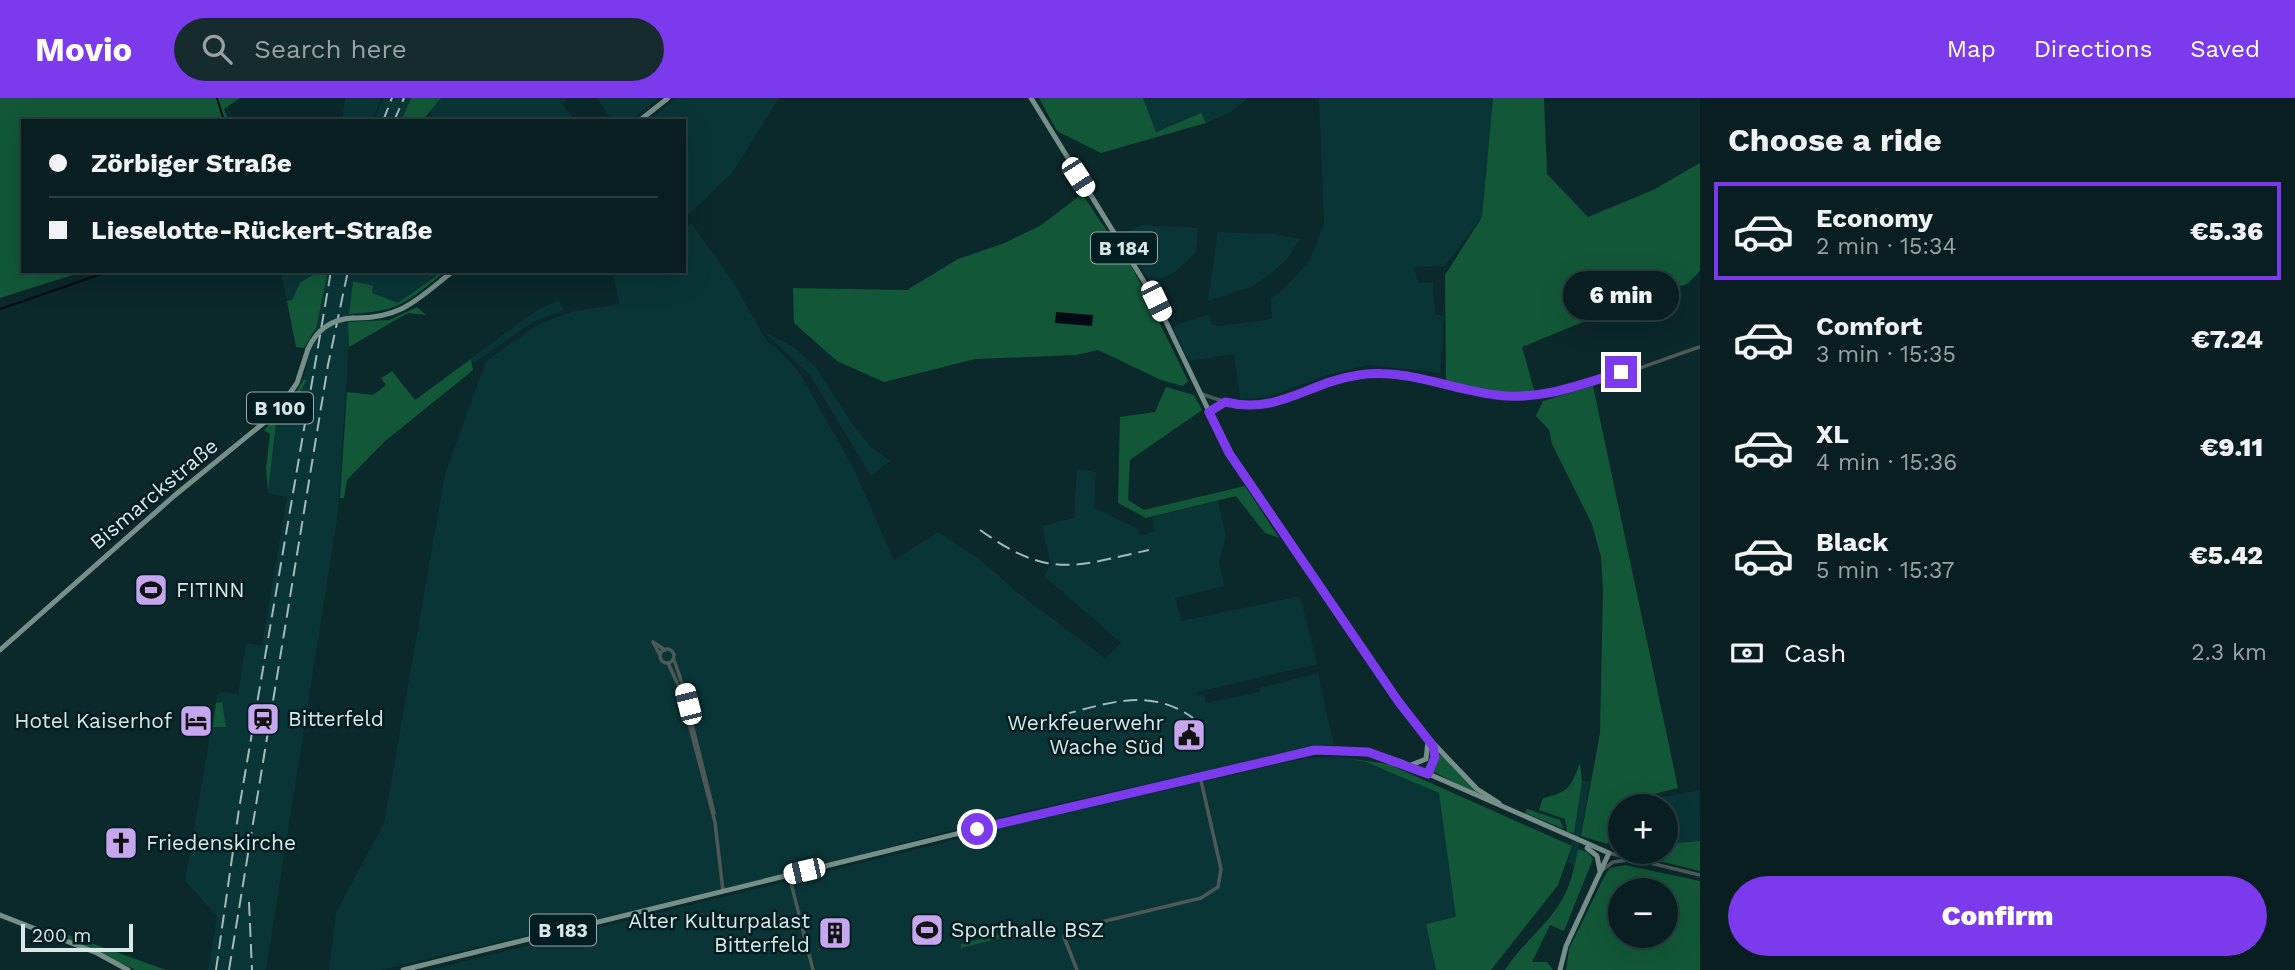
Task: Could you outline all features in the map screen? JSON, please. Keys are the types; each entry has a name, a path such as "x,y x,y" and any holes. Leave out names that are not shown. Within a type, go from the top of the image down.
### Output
{"main road":[{"path":"642,119 668,98"},
{"name":"B 184","path":"1031,98 1156,301 1229,453 1398,701 1431,744 1477,789 1509,811"},
{"name":"Bismarckstraße","path":"0,650 147,519 277,412 293,390 308,349 317,334 327,325 354,318 378,318 398,312 450,273"},
{"path":"1409,765 1426,759 1431,744"},
{"path":"1428,774 1435,757 1431,744"},
{"name":"B 183","path":"403,970 1200,776 1328,749 1368,752 1409,765 1608,853"},
{"path":"1584,844 1597,856 1601,872"},
{"path":"1560,970 1566,946 1608,855"},
{"path":"0,915 97,953 128,970"}],"street":[{"path":"1200,393 1225,402 1265,406 1341,378 1373,373 1408,376 1496,396 1527,396 1564,390 1700,347"},
{"path":"1209,412 1225,402"},
{"path":"713,815 678,682 668,663 662,661 653,642 673,652 682,683 713,815 723,891"},
{"path":"660,655 665,650"},
{"path":"668,663 674,660"},
{"path":"1077,970 1065,933 1201,898 1220,884 1222,871 1200,776"},
{"path":"1601,872 1611,864"},
{"path":"1652,864 1700,875"},
{"path":"789,875 813,970"}],"shaded area":[{"path":"345,98 381,98 373,119 342,119"},
{"path":"383,98 411,98 402,119 375,119"},
{"path":"441,98 568,98 562,104 574,119 432,119 431,109"},
{"path":"597,98 658,98 632,119 611,119"},
{"path":"677,98 779,98 733,172 689,214 686,210 686,119 651,119"},
{"path":"1143,98 1248,98 1231,112 1206,123 1200,113 1156,132"},
{"path":"1319,98 1493,98 1482,217 1445,266 1414,267 1418,283 1433,282 1435,314 1444,316 1440,373 1369,365 1327,375 1269,397 1240,399 1234,354 1189,361 1174,330 1176,325 1209,314 1212,324 1218,326 1272,319 1271,298 1284,289 1310,260 1324,223"},
{"path":"691,223 731,279 767,341 783,354 801,375 854,469 894,560 938,532 981,560 1018,593 1105,658 1121,643 1044,576 1051,564 1042,526 1074,518 1077,469 1096,472 1094,508 1137,528 1140,536 1155,531 1152,517 1218,501 1226,536 1219,561 1224,586 1175,598 1181,621 1300,596 1317,664 1197,692 1197,695 1204,694 1206,703 1260,692 1260,688 1318,673 1334,745 1315,746 1027,811 790,873 381,970 329,970 336,912 384,823 445,474 486,361 539,324 571,312 619,304 614,277 619,273 686,273 686,227"},
{"path":"1141,225 1198,228 1196,252 1174,273 1151,283 1121,235"},
{"path":"1218,232 1273,234 1300,239 1287,259 1268,276 1251,287 1208,301"},
{"path":"281,273 316,273 300,283 292,300 287,301"},
{"path":"328,273 438,273 399,304 371,293 373,287 353,281 338,513 266,970 208,970 217,916 185,881 217,695 222,692 238,694 246,643 262,645 287,497 268,493 276,424 306,380 303,380"},
{"path":"558,300 564,310 533,322 474,363 471,358 536,311"},
{"path":"1056,312 1093,315 1092,326 1055,323"},
{"path":"764,332 792,346 815,366 853,425 870,446 890,461 871,476 810,375"},
{"path":"1340,757 1366,762 1439,793 1457,918 1426,924 1436,970 429,970 998,829 1305,758"},
{"path":"1582,781 1590,781 1575,865 1568,863"},
{"path":"1700,790 1700,841 1678,844 1678,794"}],"green space":[{"path":"0,98 240,98 224,109 228,119 21,119 21,273 79,273 0,298"},
{"path":"411,98 441,98 424,119 402,119"},
{"path":"1039,98 1143,98 1156,132 1201,113 1206,123 1101,153 1057,131"},
{"path":"1493,98 1544,98 1547,174 1588,217 1653,190 1700,163 1700,271 1687,284 1634,301 1522,347 1535,393 1486,392 1446,382 1445,275 1482,217"},
{"path":"1082,194 1134,271 1188,381 1183,386 1161,380 1098,350 1076,355 975,359 884,382 837,361 794,323 793,288 907,290 958,259 1002,244 1040,226"},
{"path":"316,273 328,273 316,328 304,348 296,347 287,301 292,300 300,283"},
{"path":"444,273 411,298 391,308 349,314 353,281 373,286 372,293 398,303"},
{"path":"417,307 426,315 408,313 349,347 348,322 389,320"},
{"path":"471,359 473,370 384,442 347,480 344,498 340,498 347,392 373,395 386,385 381,378 392,371 415,400"},
{"path":"303,380 307,380 294,403 276,424 268,491 266,468 270,434 264,430 288,406"},
{"path":"1593,386 1678,788 1654,794 1608,794 1607,844 1581,836 1600,733 1603,590 1601,557 1592,524 1552,444 1549,430 1536,416 1543,401"},
{"path":"1166,387 1194,395 1202,410 1130,460 1128,500 1144,510 1245,486 1279,538 1265,533 1236,496 1146,518 1118,503 1120,417 1155,412"},
{"path":"222,702 226,727 213,727 216,703"},
{"path":"1440,754 1482,797 1434,772"},
{"path":"1340,757 1388,764 1572,846 1558,885 1491,970 1436,970 1426,924 1456,917 1439,793 1366,762"},
{"path":"1580,763 1582,781 1574,833 1567,832 1565,819 1539,810 1543,798 1568,788"},
{"path":"1527,809 1560,820 1564,829 1525,813"},
{"path":"1700,841 1700,871 1671,864 1678,864 1678,843"},
{"path":"1578,849 1587,852 1593,859 1564,931 1550,925 1532,962 1547,962 1553,970 1505,970 1566,893"},
{"path":"1625,865 1700,881 1700,970 1566,970 1569,949 1610,868"},
{"name":"Sporthalle BSZ","path":"932,915 938,941 923,945 916,919"},
{"path":"1031,926 1032,930 961,948 961,944"},
{"path":"66,934 166,970 136,970 68,939"}],"waterway":[{"path":"217,98 223,119"},
{"path":"0,309 104,273"}],"railway":[{"path":"384,119 392,98"},
{"path":"395,119 404,98"},
{"path":"216,970 239,809 331,273"},
{"path":"229,970 328,365 348,273"},
{"path":"980,530 1025,556 1062,565 1100,561 1149,550"},
{"path":"1062,715 1129,700 1145,700 1177,708 1193,718"},
{"path":"249,902 252,970"}],"place":[{"name":"FITINN","path":"151,590"},
{"name":"Bitterfeld","path":"263,719"},
{"name":"Hotel Kaiserhof","path":"196,721"},
{"name":"Werkfeuerwehr Wache Süd","path":"1189,735"},
{"name":"Friedenskirche","path":"121,843"},
{"name":"Sporthalle BSZ","path":"927,930"},
{"name":"Alter Kulturpalast Bitterfeld","path":"835,933"}],"route":[{"path":"977,829 1315,750 1349,749 1368,752 1399,761 1428,774 1435,757 1433,746 1407,715 1229,453 1209,412 1225,402 1254,407 1275,404 1330,381 1362,374 1408,376 1485,394 1519,397 1566,390 1621,372"}]}
